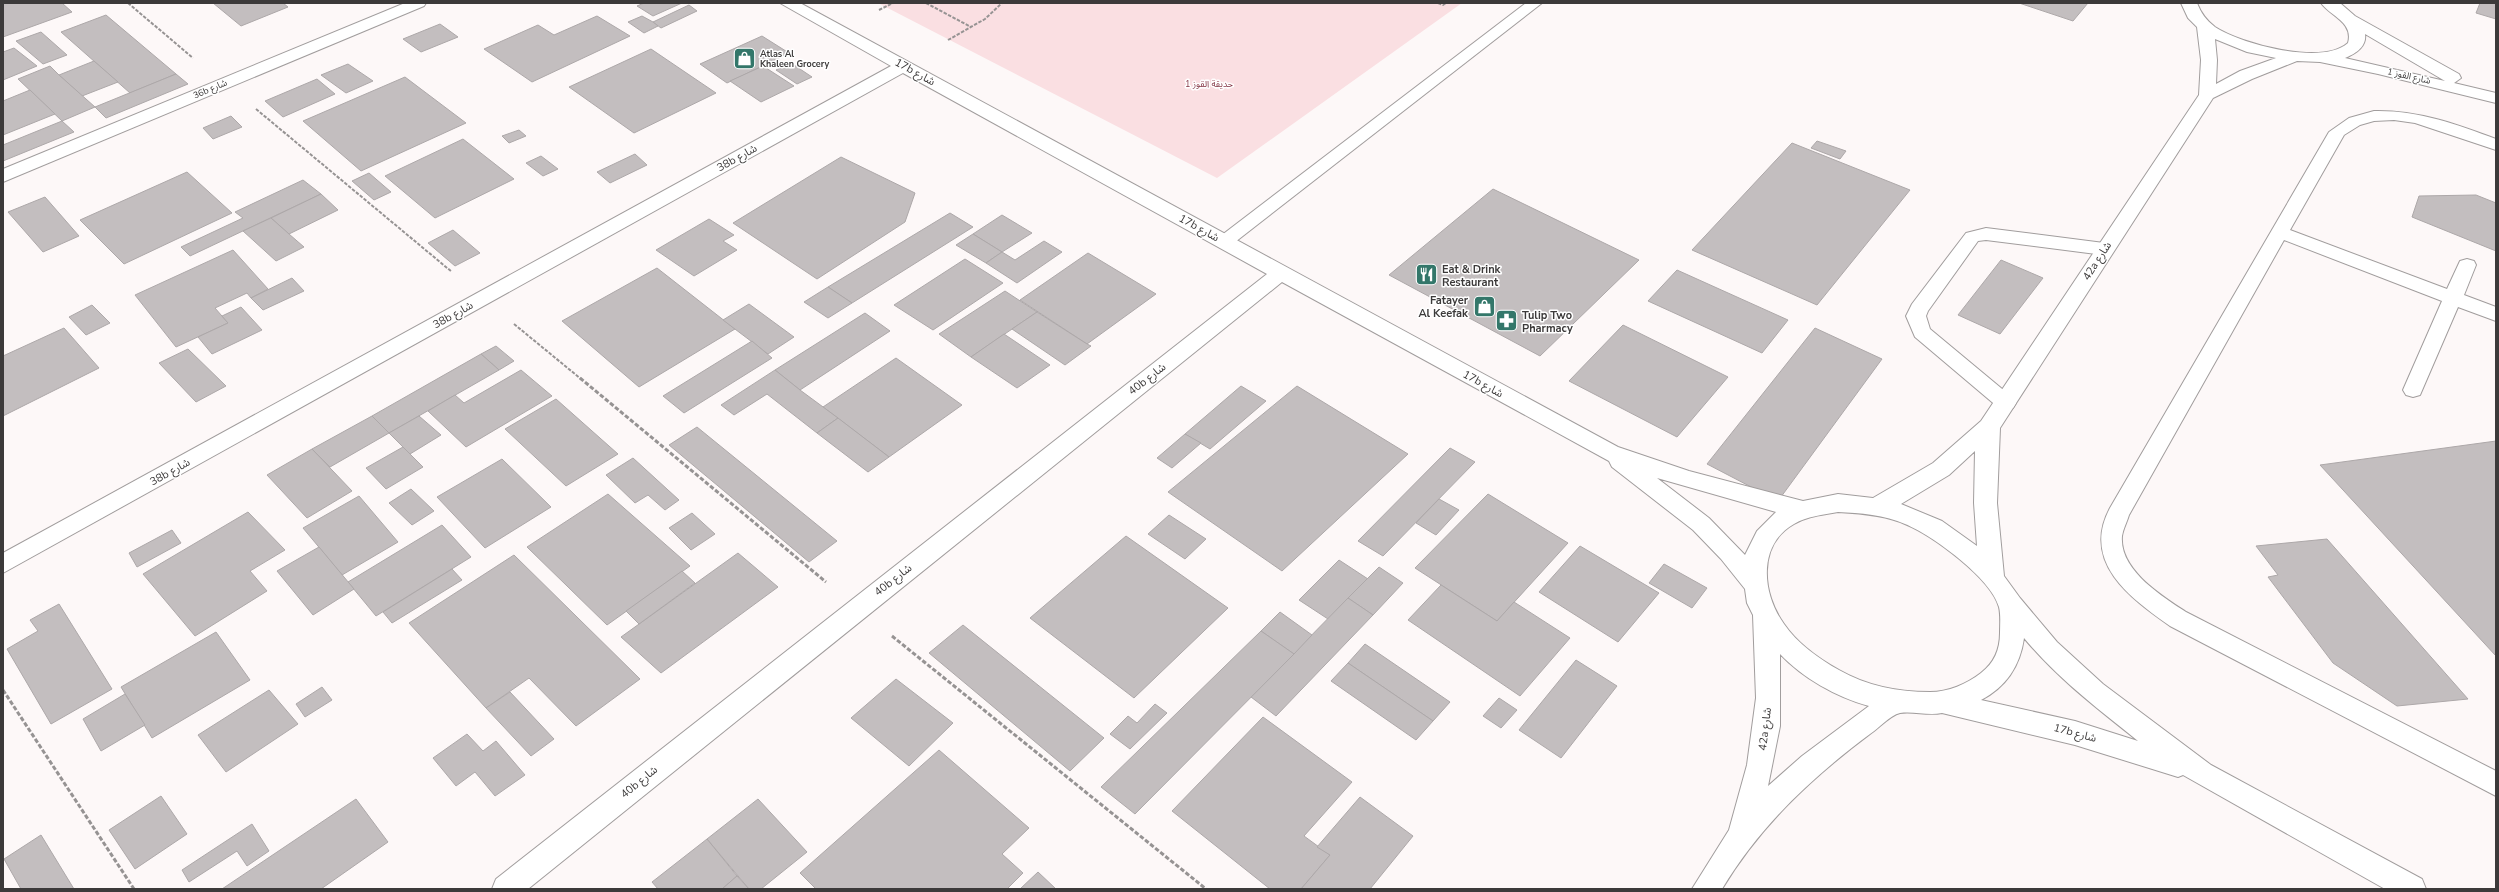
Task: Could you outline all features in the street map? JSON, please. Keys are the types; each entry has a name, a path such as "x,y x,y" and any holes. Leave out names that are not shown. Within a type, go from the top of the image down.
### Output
{"street":[{"name":"36b شارع","path":"3,176 418,3"},
{"name":"17b شارع","path":"788,3 1610,453 1701,524 1729,552 1754,583"},
{"path":"2187,5 2205,26 2244,46 2292,57 2321,58 2338,55 2351,49 2357,41 2357,31 2351,20 2333,4"},
{"name":"شارع القوز 1","path":"2321,58 2378,68 2496,98 2417,59 2351,20"},
{"path":"2205,26 2209,60 2207,96"},
{"name":"42a شارع","path":"1878,506 1941,469 1989,427 2006,403 2104,249 2207,96 2246,75 2292,57"},
{"name":"38b شارع","path":"3,564 904,66"},
{"name":"40b شارع","path":"506,889 1280,273"},
{"name":"42a شارع","path":"1989,427 1985,461 1984,497 1987,536 1993,579"},
{"name":"17b شارع","path":"1610,453 1687,479 1802,510 1838,503 1878,506 1922,521 1962,546 1993,579 2011,605 2048,649 2094,692 2202,774 2412,889"},
{"path":"1802,510 1780,521 1764,539 1755,560 1754,583 1765,616 1796,655 1841,685 1893,703 1946,704 1984,688 2005,665 2013,637 2011,605"},
{"name":"42a شارع","path":"1739,838 1757,782 1767,726 1770,672 1765,616"},
{"name":"42a شارع","path":"1706,889 1739,838 1774,798 1811,763 1893,703"},
{"name":"17b شارع","path":"1946,704 2075,733 2140,752 2202,774"}],"lane":[{"path":"1224,242 1535,3"},
{"path":"2496,145 2434,123 2401,117 2372,116 2350,121 2337,132 2118,514 2111,537 2120,565 2142,594 2178,619 2496,784"},
{"path":"2279,232 2496,314"},
{"path":"2006,403 1922,332 1916,316 1919,309 1972,237 1986,234 2104,249"},
{"path":"2413,390 2467,265"}],"path":[{"path":"128,3 858,608 1206,889"},
{"path":"926,3 971,27"},
{"path":"948,40 985,19 1002,3"},
{"path":"1438,3 1443,5 1446,3"},
{"path":"3,690 134,889"}],"green space":[{"name":"حديقة القوز 1","path":"878,3 1462,3 1217,178"}],"building":[{"path":"62,3 72,12 3,37 3,4"},
{"path":"213,3 283,3 288,7 241,26"},
{"path":"644,3 682,3 653,16 637,6"},
{"path":"2019,3 2088,3 2073,21"},
{"path":"2480,3 2496,3 2496,19 2476,13"},
{"path":"689,5 697,11 661,28 653,22"},
{"path":"106,15 176,74 130,93 61,32"},
{"path":"597,16 630,36 532,82 484,49 538,25 554,35"},
{"path":"642,16 658,26 644,33 628,22"},
{"path":"440,24 458,37 421,52 403,39"},
{"path":"41,32 67,55 43,64 16,41"},
{"name":"Atlas Al Khaleen Grocery","path":"762,36 789,53 727,83 700,64"},
{"path":"14,48 37,66 3,80 3,52"},
{"path":"651,49 716,93 634,133 569,87"},
{"path":"94,61 118,82 82,96 59,75"},
{"path":"791,63 812,77 797,84 776,70"},
{"path":"348,64 373,81 346,93 321,75"},
{"path":"50,66 95,107 62,121 18,79"},
{"path":"763,66 794,86 761,102 730,81"},
{"path":"176,74 188,84 106,118 95,107"},
{"path":"405,77 466,123 361,171 303,121"},
{"path":"317,79 335,94 283,117 265,101"},
{"path":"30,90 55,114 3,135 3,101"},
{"path":"231,116 242,127 213,139 203,128"},
{"path":"62,121 74,132 3,161 3,145"},
{"path":"519,130 526,136 509,143 502,136"},
{"path":"463,139 514,179 435,218 385,176"},
{"path":"1817,141 1846,151 1840,159 1811,148"},
{"path":"1792,143 1910,190 1817,305 1692,250"},
{"path":"635,154 647,165 610,183 597,172"},
{"path":"541,156 558,169 543,176 526,163"},
{"path":"841,157 915,193 905,222 817,279 733,223"},
{"path":"187,172 232,213 124,264 80,220"},
{"path":"369,173 391,192 374,200 352,181"},
{"path":"303,180 321,194 190,256 181,247 243,218 235,212"},
{"path":"1493,189 1639,260 1540,356 1389,275"},
{"path":"321,194 338,210 289,234 271,218"},
{"path":"2476,195 2496,203 2496,251 2412,217 2419,196"},
{"path":"45,197 79,236 43,252 8,212"},
{"path":"950,213 973,227 852,303 828,287"},
{"path":"1002,215 1032,233 1002,252 973,234"},
{"path":"271,218 304,247 276,261 243,231"},
{"path":"709,219 734,235 723,241 737,250 694,276 656,250"},
{"path":"453,230 480,253 455,266 428,243"},
{"path":"973,234 1002,252 986,263 956,245"},
{"path":"1044,241 1062,252 1017,283 986,263 1002,252 1015,260"},
{"path":"233,250 268,289 251,298 247,293 215,308 228,323 176,347 135,295"},
{"path":"1088,253 1156,294 1087,344 1020,300"},
{"path":"965,259 1003,283 933,330 894,305"},
{"path":"2001,260 2043,278 2000,334 1958,315"},
{"path":"657,268 735,329 639,387 562,321"},
{"path":"1677,270 1788,320 1762,353 1648,301"},
{"path":"292,278 304,291 263,310 251,298"},
{"path":"828,287 852,303 828,318 804,302"},
{"path":"1005,291 1037,312 971,357 939,334"},
{"path":"749,304 794,337 768,354 723,320"},
{"path":"92,305 110,323 86,335 69,317"},
{"path":"241,307 262,330 212,354 198,337 228,323 222,316"},
{"path":"1037,312 1091,346 1065,365 1012,329"},
{"path":"865,313 890,331 800,390 775,370"},
{"path":"1623,325 1728,377 1677,437 1569,381"},
{"path":"64,328 99,368 3,416 3,356"},
{"path":"1815,328 1882,359 1778,501 1707,464"},
{"path":"1004,334 1050,365 1017,388 971,357"},
{"path":"752,341 772,358 684,413 663,396"},
{"path":"496,346 514,361 499,370 481,354"},
{"path":"188,349 226,386 196,402 159,363"},
{"path":"481,354 499,370 389,433 372,416"},
{"path":"896,358 962,405 889,457 823,407"},
{"path":"521,370 552,396 466,447 428,411 455,395 464,403"},
{"path":"775,370 838,418 817,433 767,394 734,415 721,405"},
{"path":"1241,386 1266,401 1210,449 1185,434"},
{"path":"1297,386 1408,454 1282,571 1168,492"},
{"path":"556,399 618,454 566,486 505,429"},
{"path":"372,416 389,433 330,467 312,449"},
{"path":"419,416 441,435 410,454 389,433"},
{"path":"838,418 889,457 868,472 817,433"},
{"path":"697,427 837,541 809,562 669,445"},
{"path":"1185,434 1201,443 1172,468 1157,458"},
{"path":"2496,441 2496,656 2320,465"},
{"path":"403,447 423,467 386,489 366,468"},
{"path":"1450,448 1475,462 1383,556 1358,541"},
{"path":"312,449 352,491 307,518 267,475"},
{"path":"633,458 679,500 665,510 648,495 635,503 606,475"},
{"path":"502,459 551,507 485,548 437,497"},
{"path":"411,489 434,511 412,525 389,503"},
{"path":"608,494 690,566 607,625 527,547"},
{"path":"1488,494 1568,543 1497,621 1415,568"},
{"path":"359,496 398,542 342,575 303,528"},
{"path":"1439,499 1459,510 1436,535 1416,523"},
{"path":"248,512 285,550 250,571 267,591 195,636 143,574"},
{"path":"692,513 715,534 691,550 669,528"},
{"path":"1169,515 1206,539 1185,559 1148,534"},
{"path":"442,525 471,557 376,616 348,582"},
{"path":"172,530 181,543 137,567 129,553"},
{"path":"1126,536 1228,608 1134,698 1030,618"},
{"path":"2327,539 2468,699 2397,706 2333,663 2268,577 2278,575 2256,546"},
{"path":"1580,546 1659,593 1618,642 1539,592"},
{"path":"319,547 354,589 313,615 277,571"},
{"path":"738,553 778,587 661,673 621,637"},
{"path":"514,555 640,679 576,726 529,678 486,708 409,623"},
{"path":"1339,560 1368,579 1328,619 1299,600"},
{"path":"1664,564 1707,588 1692,608 1649,583"},
{"path":"1379,567 1403,583 1373,615 1348,598"},
{"path":"452,569 462,580 392,623 383,612"},
{"path":"682,571 695,583 639,624 626,611"},
{"path":"1441,585 1497,621 1514,602 1570,638 1520,696 1408,620"},
{"path":"1348,598 1373,615 1276,716 1251,697"},
{"path":"59,604 112,689 51,724 7,649 38,631 30,620"},
{"path":"1280,612 1312,635 1294,654 1261,631"},
{"path":"963,625 1104,738 1070,771 929,653"},
{"path":"1261,631 1294,654 1135,814 1101,787"},
{"path":"216,632 250,680 152,738 121,687"},
{"path":"1365,644 1450,702 1433,721 1348,663"},
{"path":"1576,660 1617,686 1561,758 1519,730"},
{"path":"1348,663 1433,721 1416,740 1331,681"},
{"path":"896,679 953,723 909,766 851,718"},
{"path":"322,687 332,700 305,717 296,704"},
{"path":"269,690 298,724 226,772 198,735"},
{"path":"510,692 554,739 531,756 486,708"},
{"path":"125,694 145,725 101,751 83,719"},
{"path":"1499,698 1517,710 1501,728 1483,716"},
{"path":"1155,704 1167,713 1130,749 1110,734 1128,716 1137,723"},
{"path":"1263,717 1352,782 1304,836 1330,855 1301,889 1270,889 1172,811"},
{"path":"467,734 483,751 496,741 525,775 495,796 475,772 456,786 433,758"},
{"path":"939,750 1029,828 1002,854 1023,873 1007,889 816,889 800,873"},
{"path":"161,796 187,834 135,869 109,830"},
{"path":"1360,797 1413,836 1370,889 1301,889 1330,855 1317,847"},
{"path":"356,799 388,842 321,889 222,889"},
{"path":"758,799 807,852 761,889 749,889 707,839"},
{"path":"252,824 269,851 247,866 237,851 189,882 182,870"},
{"path":"41,835 74,889 21,889 4,859"},
{"path":"707,839 737,876 722,889 658,889 652,882"},
{"path":"1038,872 1056,889 1020,889"},
{"path":"737,876 749,889 722,889"}],"place":[{"name":"Atlas Al Khaleen Grocery","path":"745,59"},
{"name":"Eat & Drink Restaurant","path":"1426,275"},
{"name":"Fatayer Al Keefak","path":"1484,306"},
{"name":"Tulip Two Pharmacy","path":"1506,321"}]}
